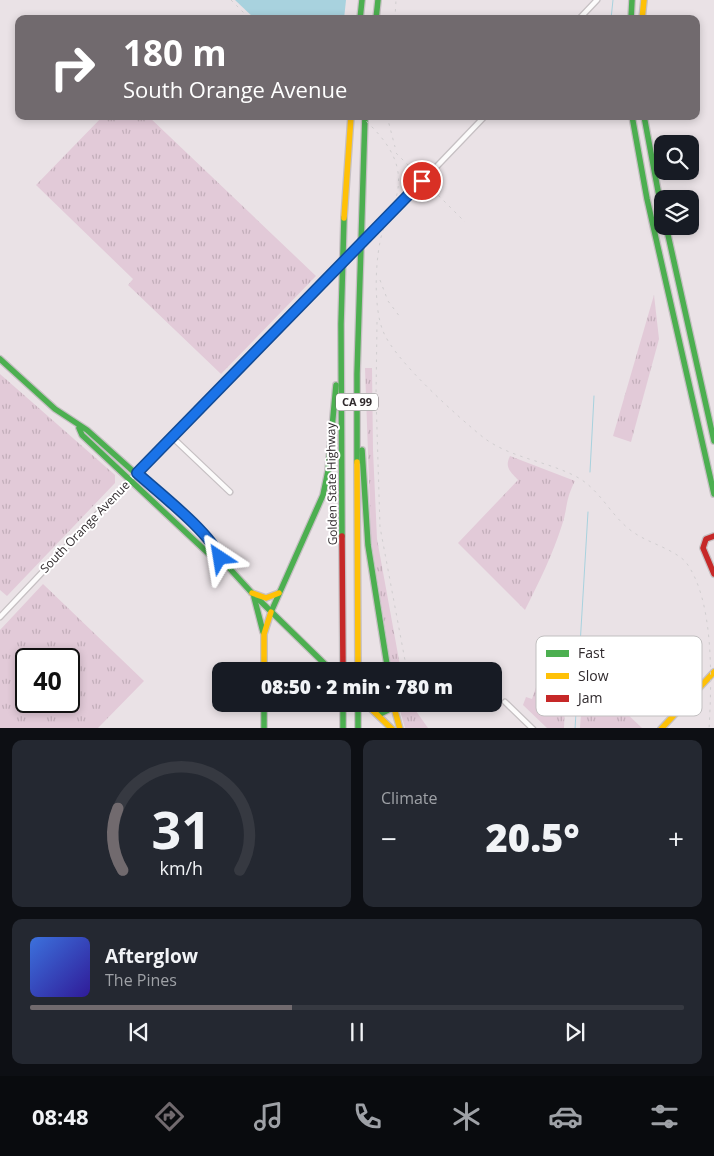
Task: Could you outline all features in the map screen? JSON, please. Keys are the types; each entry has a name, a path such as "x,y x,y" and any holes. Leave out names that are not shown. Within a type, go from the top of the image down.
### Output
{"main road":[{"path":"360,15 362,0"},
{"path":"376,15 378,0"},
{"path":"631,15 632,0"},
{"path":"642,15 644,0"},
{"name":"Golden State Highway","path":"343,662 344,546 339,348 351,120"},
{"name":"Golden State Highway","path":"358,662 357,374 365,120"},
{"path":"633,120 647,199 714,494"},
{"path":"645,120 658,190"},
{"path":"668,235 714,441"},
{"path":"264,634 271,612 319,508 326,484 339,348"},
{"path":"0,359 80,428 87,430 137,473 201,532 217,548 220,558 252,593 323,662"},
{"path":"357,374 368,545 387,662"},
{"path":"80,428 82,435 210,555 220,558"},
{"path":"714,536 706,539 702,548 714,574"},
{"path":"252,593 266,598 280,594"},
{"path":"252,593 259,610 264,634 264,662"},
{"path":"702,685 714,672"},
{"path":"264,712 264,728"},
{"path":"343,712 343,728"},
{"path":"358,712 358,728"},
{"path":"375,712 392,728"},
{"path":"378,715 384,712"},
{"path":"395,712 400,728"},
{"path":"661,728 672,716"}],"street":[{"path":"583,15 597,0"},
{"name":"South Orange Avenue","path":"0,617 171,436 326,281 481,120"},
{"path":"171,436 230,492"},
{"path":"505,702 533,728"}],"green space":[{"path":"99,120 152,120 316,276 221,374 128,285 133,279 36,185"},
{"path":"654,295 659,339 631,442 613,436"},
{"path":"365,368 372,368 377,539 399,662 391,662 371,538"},
{"path":"0,374 115,475 115,483 7,596 0,590"},
{"path":"510,456 575,481 554,547 525,610 458,543 518,480 508,467"},
{"path":"43,584 144,681 98,728 0,728 0,630"},
{"path":"536,687 536,716 564,716 564,728 547,728 523,705 526,697 532,699"},
{"path":"400,712 417,712 428,728 405,728"},
{"path":"581,716 629,716 642,728 580,728"}],"water":[{"path":"235,0 346,0 344,15 251,15"}],"waterway":[{"path":"611,15 613,0"},
{"path":"590,472 594,396"},
{"path":"581,636 588,512"},
{"path":"575,728 576,716"}],"railway":[{"path":"231,0 246,15"},
{"path":"395,15 396,0"},
{"path":"365,120 378,133 391,152 396,162 398,173 396,198 380,241 376,281 380,321 389,343 428,388 484,438 494,445 517,455 575,476 591,487 629,529 685,561 694,577 706,617 711,686 709,728"},
{"path":"388,120 395,147"},
{"path":"396,153 465,222"},
{"path":"380,280 388,301 400,317"},
{"path":"377,322 376,397 380,527 405,662"}],"traffic: fast":[{"path":"360,15 362,0"},
{"path":"376,15 378,0"},
{"path":"631,15 632,0"},
{"path":"357,462 357,374 365,120"},
{"path":"633,120 647,199 714,494"},
{"path":"645,120 658,190"},
{"path":"342,536 341,324 344,218"},
{"path":"668,235 714,441"},
{"path":"0,359 55,409 87,430 201,532 217,548 220,558 252,593 323,662"},
{"path":"271,612 323,495 328,471 336,385"},
{"path":"79,428 82,435 210,555 220,558"},
{"path":"362,450 368,545 387,662"},
{"path":"254,597 263,632"},
{"path":"264,712 264,728"},
{"path":"343,712 343,728"},
{"path":"358,712 358,728"},
{"path":"378,715 384,712"}],"traffic: slow":[{"path":"642,15 644,0"},
{"path":"344,218 351,120"},
{"path":"357,462 358,662"},
{"path":"252,593 266,598 279,593"},
{"path":"264,662 264,634 271,612"},
{"path":"702,685 714,672"},
{"path":"374,712 391,728"},
{"path":"395,712 400,728"},
{"path":"662,728 673,716"}],"traffic: jam":[{"path":"342,536 343,662"},
{"path":"714,536 706,539 703,548 714,574"}],"route":[{"path":"220,558 217,548 137,473 171,436 326,281 422,181"}]}
